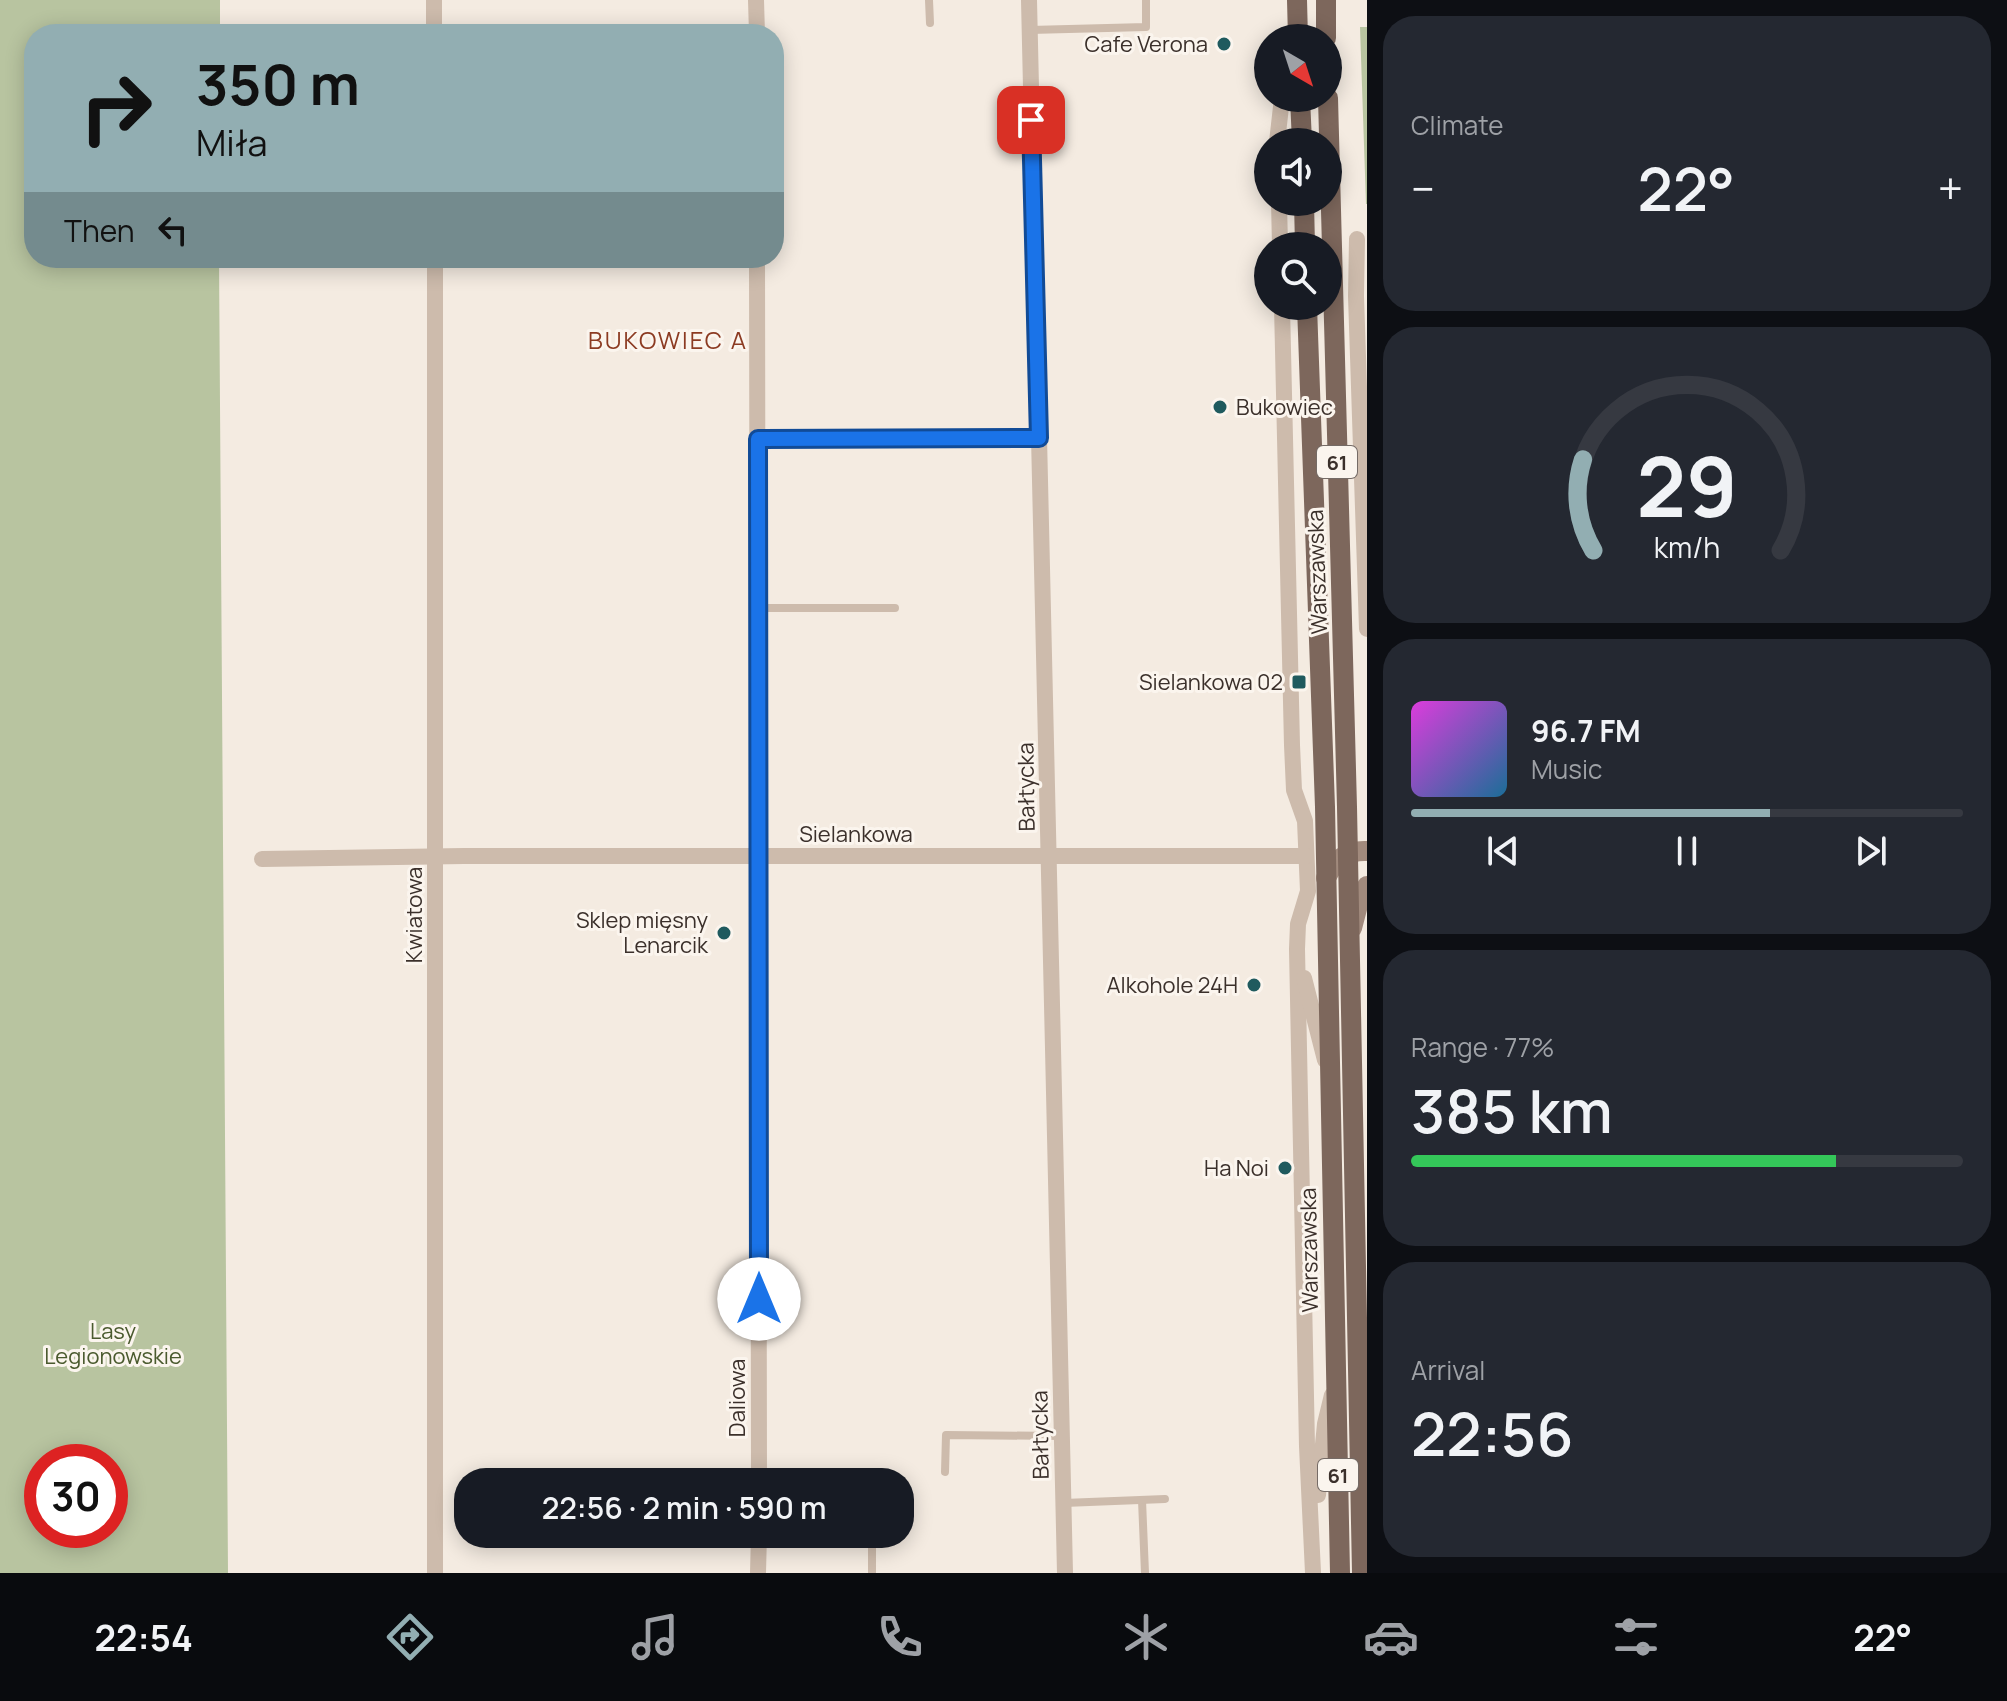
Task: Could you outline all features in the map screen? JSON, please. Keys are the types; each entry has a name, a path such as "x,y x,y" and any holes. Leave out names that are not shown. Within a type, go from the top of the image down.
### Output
{"main road":[{"path":"1326,0 1326,24"},
{"path":"1297,1 1298,24"},
{"name":"Warszawska","path":"1329,112 1357,852 1349,939 1362,1573"},
{"name":"Warszawska","path":"1307,320 1326,878 1340,1573"}],"street":[{"path":"434,0 434,24"},
{"path":"756,0 757,24"},
{"name":"Bałtycka","path":"1029,0 1065,1573"},
{"path":"1293,24 1297,1"},
{"path":"1357,239 1361,294 1367,629"},
{"name":"Kwiatowa","path":"435,268 435,1573"},
{"name":"Daliowa","path":"757,268 759,1468"},
{"path":"1282,320 1294,790 1305,821 1308,891 1298,924 1297,949 1307,1446 1313,1569"},
{"path":"758,439 1039,438"},
{"path":"1326,878 1331,867 1357,852"},
{"name":"Sielankowa","path":"262,859 437,856 1306,856"},
{"path":"1349,939 1358,905 1367,886"},
{"path":"1297,949 1330,1082"},
{"path":"1313,1569 1325,1424 1336,1377"},
{"name":"Warszawska","path":"1359,1391 1367,1421"},
{"path":"758,1573 759,1548"}],"lane":[{"path":"929,0 930,23"},
{"path":"1029,30 1146,27 1146,0"},
{"path":"758,608 895,608"},
{"path":"945,1472 946,1435 1062,1436"},
{"path":"1064,1503 1165,1499"},
{"path":"1142,1500 1145,1573"},
{"path":"872,1548 872,1573"}],"green space":[{"name":"Lasy Legionowskie","path":"0,0 220,0 220,24 24,24 24,268 219,268 228,1573 0,1573"},
{"path":"1360,27 1367,27 1367,204 1366,204"}],"place":[{"name":"Cafe Verona","path":"1224,44"},
{"name":"Bukowiec","path":"1220,407"},
{"name":"Sielankowa 02","path":"1299,682"},
{"name":"Sklep mięsny Lenarcik","path":"724,933"},
{"name":"Alkohole 24H","path":"1254,985"},
{"name":"Ha Noi","path":"1285,1168"}],"district":[{"name":"BUKOWIEC A","path":"668,339"}],"route":[{"path":"759,1299 758,439 1039,438 1031,120"}]}
